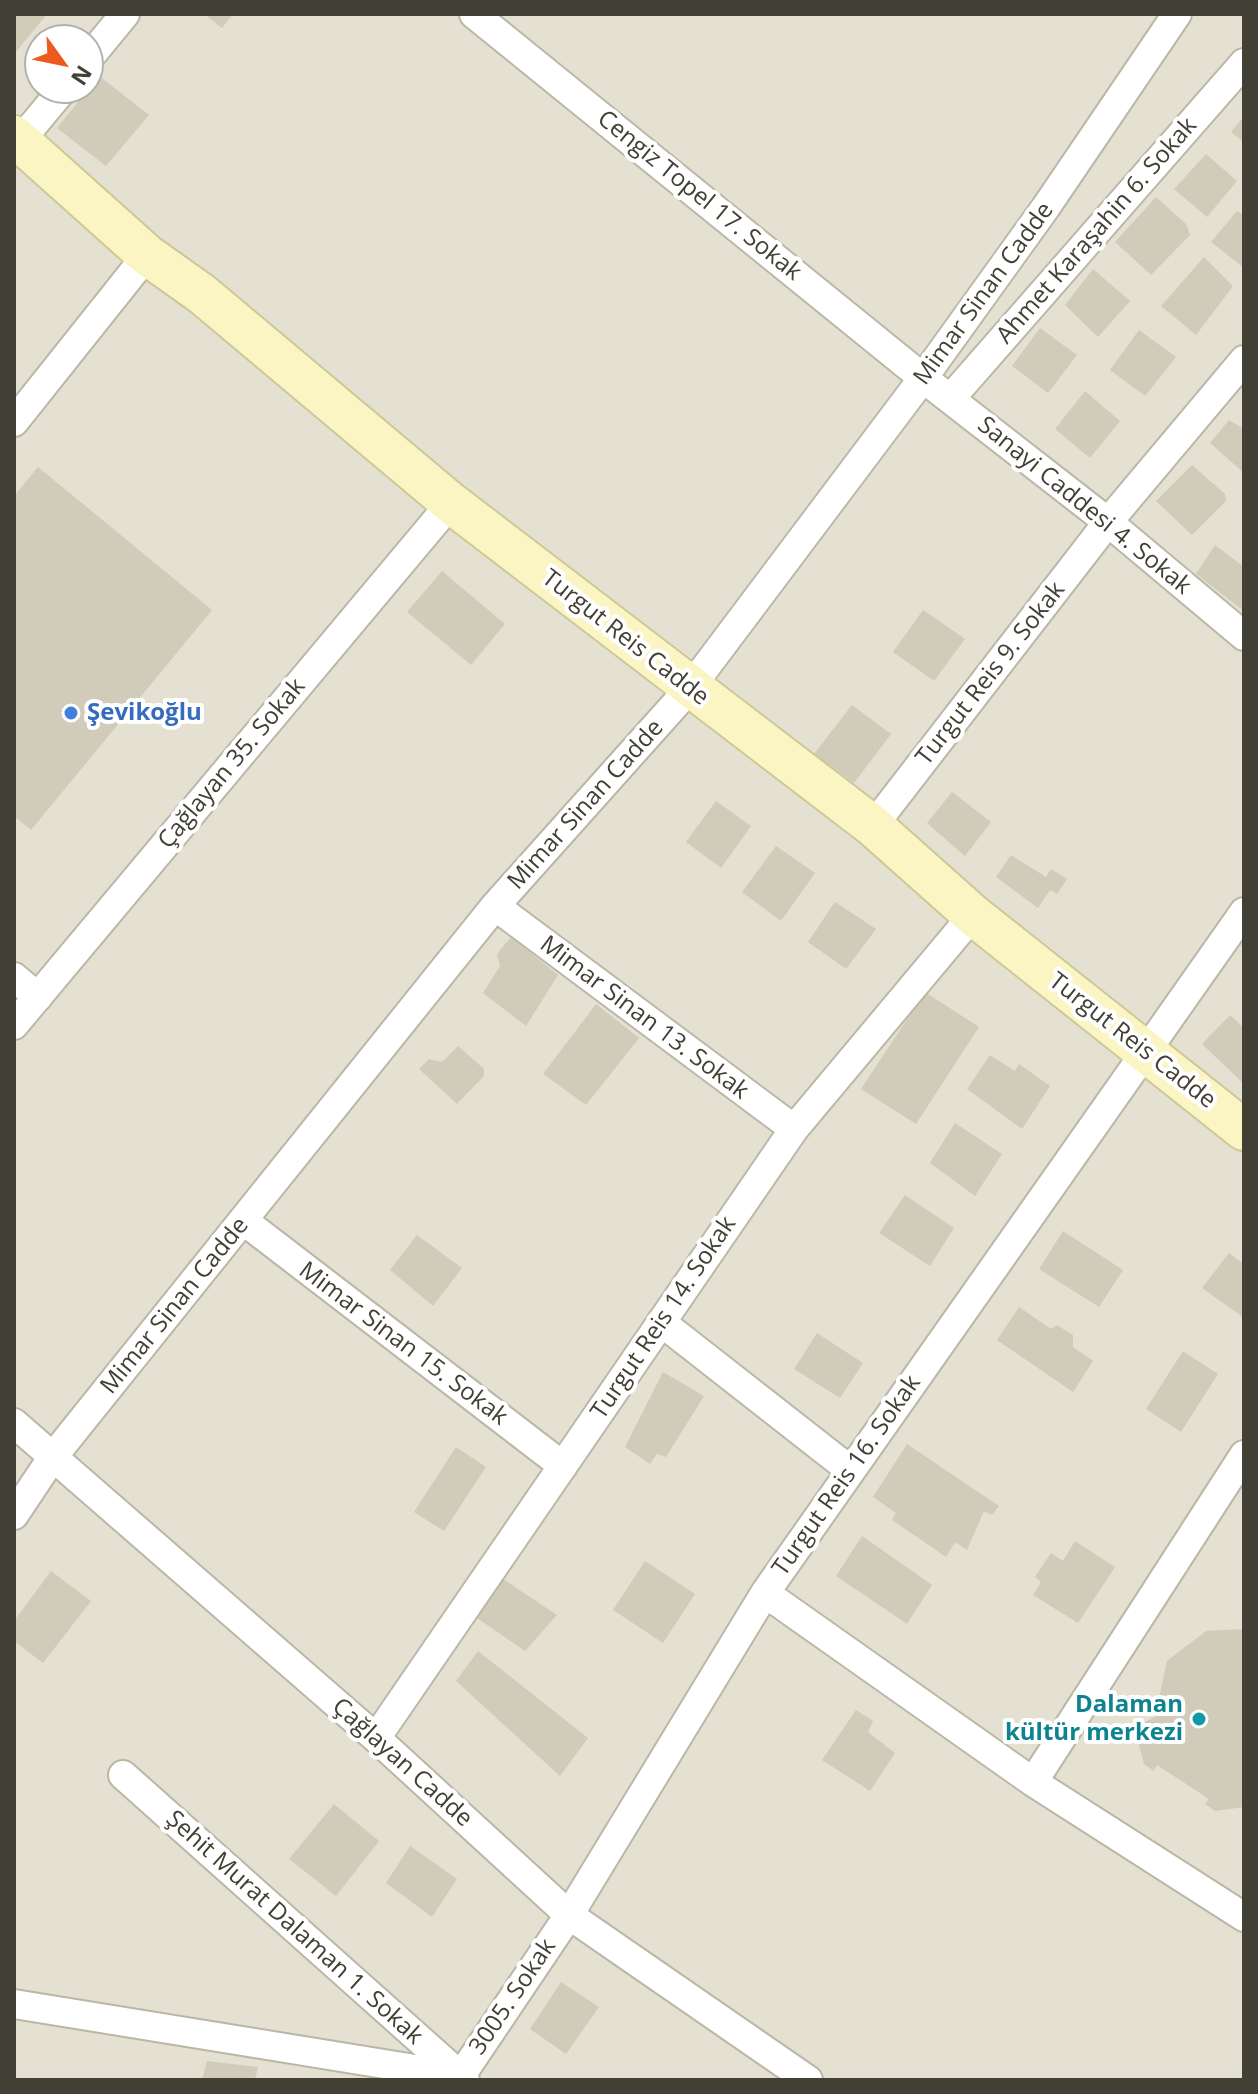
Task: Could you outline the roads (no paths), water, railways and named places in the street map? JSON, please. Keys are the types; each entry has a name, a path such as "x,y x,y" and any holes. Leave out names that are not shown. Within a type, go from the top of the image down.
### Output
{"street":[{"path":"104,40 125,14"},
{"name":"Cengiz Topel 17. Sokak","path":"474,14 923,378"},
{"name":"Mimar Sinan Cadde","path":"14,1515 52,1458 495,906 690,688 923,378 1046,207 1177,14"},
{"name":"Ahmet Karaşahin 6. Sokak","path":"950,399 1244,63"},
{"path":"16,142 50,104"},
{"name":"Turgut Reis Cadde","path":"16,142 147,255 202,294 451,503 873,826 973,915 1244,1130"},
{"path":"14,422 147,255"},
{"name":"Turgut Reis 9. Sokak","path":"873,826 1108,522 1244,360"},
{"name":"Sanayi Caddesi 4. Sokak","path":"923,378 1108,522 1244,636"},
{"name":"Çağlayan 35. Sokak","path":"14,1025 451,503"},
{"name":"Mimar Sinan 13. Sokak","path":"495,906 794,1129"},
{"name":"Turgut Reis 16. Sokak","path":"569,1915 765,1593 1244,912"},
{"name":"Turgut Reis 14. Sokak","path":"376,1738 794,1129 973,915"},
{"path":"14,977 38,997"},
{"name":"Mimar Sinan 15. Sokak","path":"244,1221 563,1466"},
{"path":"661,1322 850,1470"},
{"name":"Çağlayan Cadde","path":"14,1423 376,1738 569,1915 808,2080"},
{"path":"1033,1782 1244,1455"},
{"path":"765,1593 1033,1782 1244,1917"},
{"name":"Şehit Murat Dalaman 1. Sokak","path":"123,1775 461,2079"},
{"name":"3005. Sokak","path":"461,2079 569,1915"},
{"path":"14,2004 461,2079"}],"place":[{"name":"Şevikoğlu","path":"71,713"},
{"name":"Dalaman kültür merkezi","path":"1199,1719"}]}
